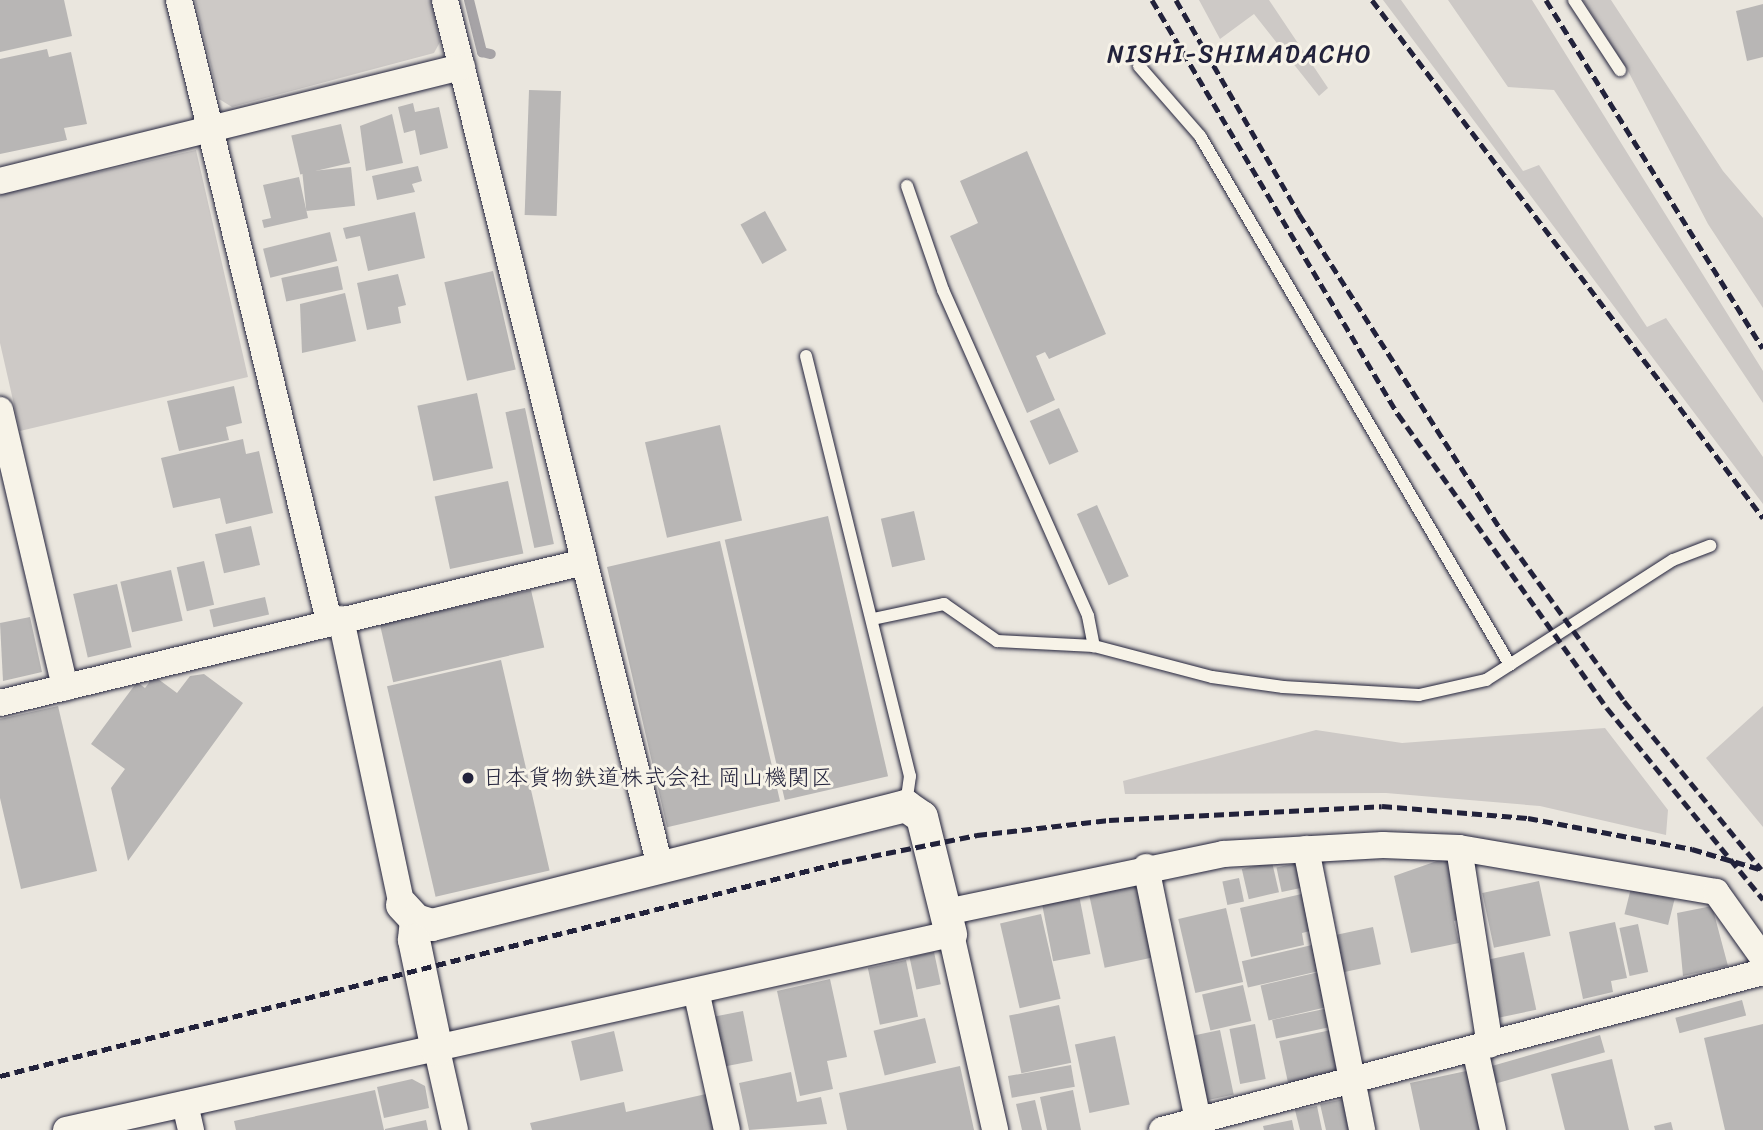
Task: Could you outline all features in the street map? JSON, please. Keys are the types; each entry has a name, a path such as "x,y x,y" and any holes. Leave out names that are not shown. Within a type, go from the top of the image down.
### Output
{"street":[{"path":"179,0 409,913 455,1130"},
{"path":"445,0 660,866"},
{"path":"0,181 210,127 462,67"},
{"path":"0,410 65,687"},
{"path":"0,703 584,562"},
{"path":"409,913 432,925 906,806 922,817 949,923 995,1130"},
{"path":"1459,848 1493,1130"},
{"path":"66,1130 408,1050 437,1050 697,995 1146,867 1306,849 1459,848 1716,892 1763,958"},
{"path":"1306,849 1362,1130"},
{"path":"1146,867 1199,1126"},
{"path":"1162,1130 1199,1126 1352,1080 1763,972"},
{"path":"697,995 727,1130"},
{"path":"185,1104 191,1130"}],"lane":[{"path":"1574,0 1620,70"},
{"path":"1139,66 1200,136 1510,665"},
{"path":"907,186 943,290 1088,616 1094,646"},
{"path":"806,356 910,776 906,806"},
{"path":"873,619 944,604 997,641 1094,646 1212,677 1384,695 1449,691 1510,665 1673,560 1710,546"}],"shaded area":[{"path":"195,0 431,0 440,42 434,53 232,107 219,99"},
{"path":"1199,0 1269,0 1328,88 1319,96 1254,14 1220,39"},
{"path":"1383,0 1401,0 1523,171 1539,165 1647,327 1666,318 1763,457 1763,504"},
{"path":"1448,0 1532,0 1763,371 1763,403 1554,90 1508,87"},
{"path":"1583,0 1611,0 1723,171 1763,218 1763,308 1708,224 1627,69"},
{"path":"196,150 248,377 20,431 0,343 0,194"},
{"path":"1763,706 1763,827 1706,758"},
{"path":"1605,728 1668,810 1666,835 1540,806 1386,793 1125,794 1123,781 1316,730 1402,743"}],"building":[{"path":"0,0 64,0 72,36 0,52"},
{"path":"1763,4 1763,57 1747,61 1736,11"},
{"path":"47,49 49,57 71,52 87,124 64,128 67,140 0,154 0,59"},
{"path":"529,90 561,91 557,216 525,215"},
{"path":"413,103 415,112 439,107 448,148 420,155 415,130 404,133 398,107"},
{"path":"392,114 403,163 366,171 360,126"},
{"path":"341,124 350,163 300,174 291,135"},
{"path":"1027,151 1106,334 1049,359 1045,352 1036,356 1055,400 1027,413 950,236 978,223 960,181"},
{"path":"418,166 422,181 412,184 415,192 377,200 372,176"},
{"path":"351,167 355,206 306,211 302,172"},
{"path":"299,177 308,218 264,228 262,220 271,218 263,185"},
{"path":"765,211 787,250 762,264 741,225"},
{"path":"415,212 425,258 368,271 360,236 346,239 343,228"},
{"path":"330,232 337,261 270,278 263,249"},
{"path":"338,266 343,289 286,302 281,278"},
{"path":"493,271 516,369 467,381 444,282"},
{"path":"398,274 406,305 398,307 401,323 367,330 357,283"},
{"path":"345,293 356,341 302,353 300,304"},
{"path":"234,386 242,423 226,427 229,440 179,451 167,401"},
{"path":"477,393 493,468 433,481 417,406"},
{"path":"525,408 554,544 534,548 505,412"},
{"path":"1059,408 1079,452 1049,465 1030,421"},
{"path":"720,425 742,520 667,538 645,442"},
{"path":"243,439 246,454 259,451 273,513 226,524 220,498 173,508 161,458"},
{"path":"508,481 523,553 450,569 435,497"},
{"path":"1097,505 1129,576 1109,585 1077,514"},
{"path":"914,511 925,560 892,567 881,519"},
{"path":"828,516 888,776 785,800 725,540"},
{"path":"251,526 260,565 224,573 215,534"},
{"path":"720,541 780,801 667,827 607,567"},
{"path":"204,561 214,605 187,611 177,567"},
{"path":"171,570 183,621 132,632 120,582"},
{"path":"117,584 132,647 88,657 73,594"},
{"path":"531,590 544,647 393,682 380,625"},
{"path":"265,597 269,615 214,627 209,610"},
{"path":"30,617 42,672 3,681 0,623"},
{"name":"日本貨物鉄道株式会社 岡山機関区","path":"501,660 550,870 436,897 387,686"},
{"path":"204,674 243,703 128,861 111,788 125,769 91,744 137,682 145,688 154,676 177,693 190,676"},
{"path":"58,706 97,871 21,889 0,798 0,719"},
{"path":"1454,855 1468,918 1454,921 1459,943 1411,953 1394,876"},
{"path":"1272,862 1279,892 1249,899 1242,869"},
{"path":"1298,863 1303,887 1282,892 1276,868"},
{"path":"1239,878 1244,901 1227,905 1222,882"},
{"path":"1539,881 1551,936 1494,948 1482,893"},
{"path":"1138,884 1154,957 1105,968 1089,894"},
{"path":"1631,888 1675,899 1668,925 1624,914"},
{"path":"1306,893 1314,930 1302,933 1304,945 1251,957 1240,908"},
{"path":"1079,895 1090,954 1053,961 1042,902"},
{"path":"1712,906 1728,966 1683,976 1677,913"},
{"path":"1226,908 1243,982 1195,993 1178,919"},
{"path":"1041,914 1061,999 1020,1008 1000,923"},
{"path":"1615,922 1627,978 1611,981 1613,992 1583,999 1569,932"},
{"path":"1638,924 1648,972 1630,976 1619,928"},
{"path":"1373,927 1381,964 1340,973 1332,936"},
{"path":"1312,945 1318,971 1248,988 1242,961"},
{"path":"934,952 941,984 916,989 910,957"},
{"path":"1524,952 1536,1010 1495,1018 1483,961"},
{"path":"906,960 918,1017 880,1025 868,968"},
{"path":"1319,972 1327,1007 1269,1021 1261,985"},
{"path":"830,979 847,1057 827,1061 833,1089 800,1096 777,991"},
{"path":"1243,985 1251,1021 1210,1030 1202,994"},
{"path":"1742,1000 1746,1015 1679,1033 1675,1018"},
{"path":"1059,1005 1071,1063 1021,1073 1009,1016"},
{"path":"1324,1009 1328,1028 1276,1039 1272,1020"},
{"path":"743,1011 753,1061 723,1067 714,1017"},
{"path":"925,1018 936,1063 885,1075 874,1031"},
{"path":"1255,1024 1266,1079 1240,1084 1229,1029"},
{"path":"1763,1024 1763,1130 1725,1130 1704,1038"},
{"path":"1220,1030 1234,1095 1201,1101 1188,1037"},
{"path":"1331,1030 1340,1073 1288,1084 1279,1041"},
{"path":"614,1031 623,1071 580,1081 571,1041"},
{"path":"1600,1035 1605,1052 1492,1085 1487,1068"},
{"path":"1115,1036 1130,1104 1089,1113 1075,1045"},
{"path":"1612,1059 1629,1130 1565,1130 1551,1074"},
{"path":"1071,1065 1075,1087 1012,1098 1008,1076"},
{"path":"960,1066 974,1130 847,1130 839,1093"},
{"path":"1471,1070 1484,1130 1420,1130 1410,1083"},
{"path":"791,1072 797,1102 821,1097 827,1124 749,1130 739,1083"},
{"path":"412,1079 425,1086 429,1108 384,1118 377,1087"},
{"path":"375,1090 384,1130 236,1130 234,1121"},
{"path":"1073,1090 1081,1130 1047,1130 1040,1097"},
{"path":"706,1094 714,1130 532,1130 530,1123 624,1102 626,1112"},
{"path":"1344,1099 1351,1130 1326,1130 1320,1104"},
{"path":"1035,1100 1042,1130 1022,1130 1016,1104"},
{"path":"1317,1106 1322,1130 1300,1130 1295,1110"},
{"path":"426,1120 428,1130 385,1130 385,1129"},
{"path":"1292,1120 1294,1130 1264,1130 1263,1126"},
{"path":"1671,1122 1673,1130 1655,1130 1654,1126"}],"waterway":[{"path":"469,0 482,52 491,54"}],"railway":[{"path":"1152,0 1398,414 1607,708 1763,899"},
{"path":"1176,0 1299,214 1503,533 1624,701 1761,869"},
{"path":"1372,0 1763,518"},
{"path":"1546,0 1763,348"},
{"path":"0,1076 842,862 977,835 1109,820 1382,806 1528,818 1692,849 1763,870"}],"place":[{"name":"日本貨物鉄道株式会社 岡山機関区","path":"468,778"}],"district":[{"name":"NISHI-SHIMADACHO","path":"1240,55"}]}
